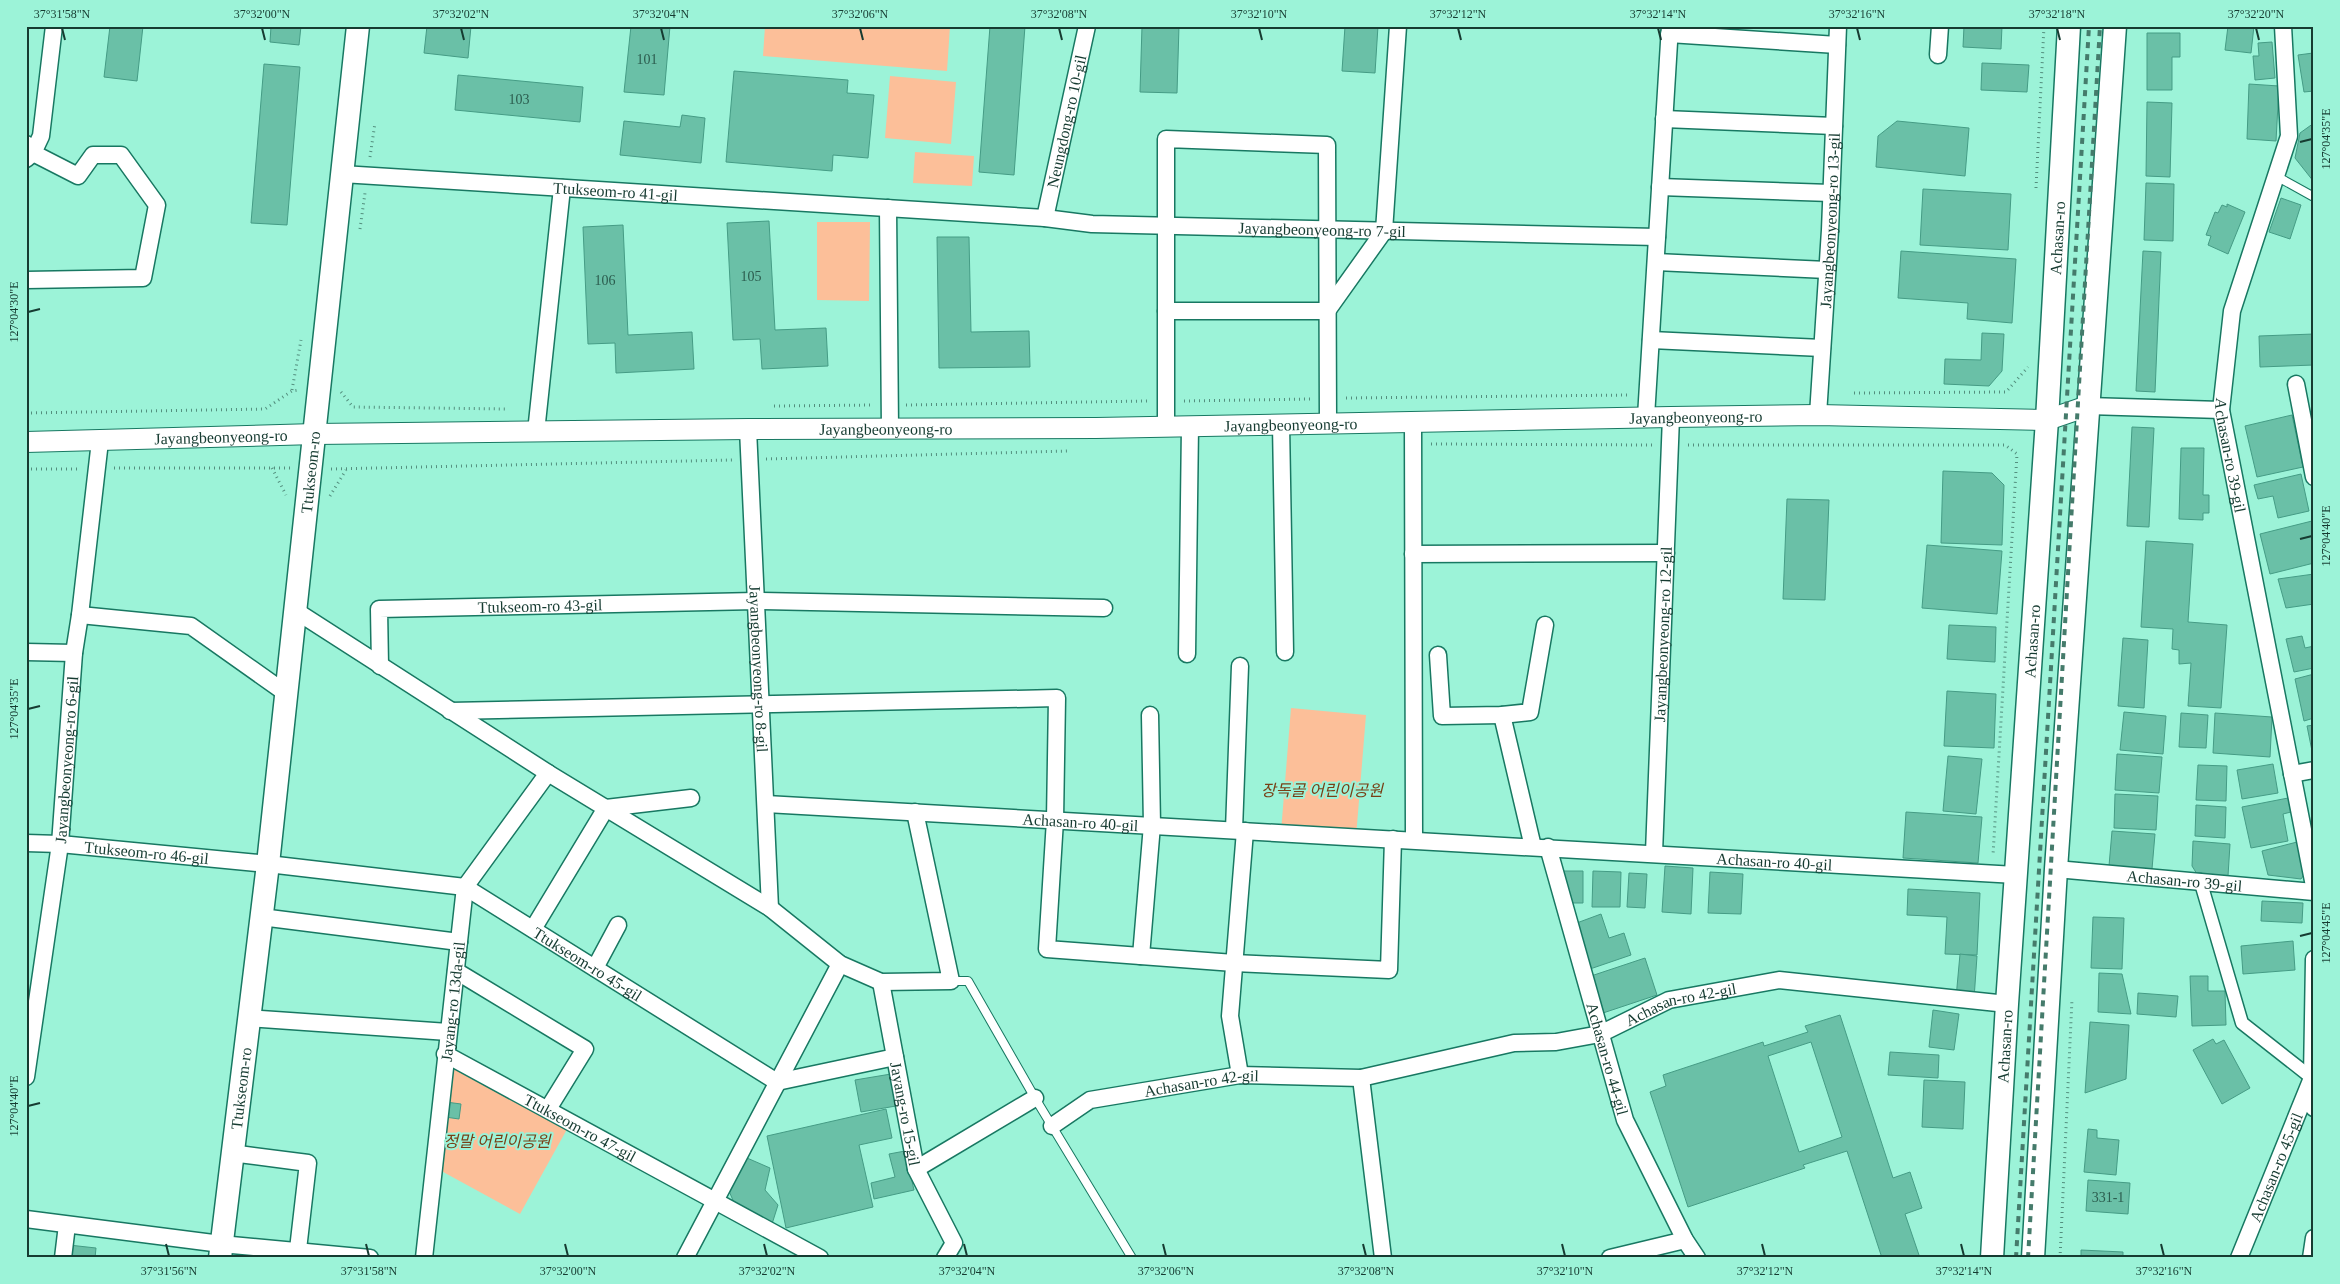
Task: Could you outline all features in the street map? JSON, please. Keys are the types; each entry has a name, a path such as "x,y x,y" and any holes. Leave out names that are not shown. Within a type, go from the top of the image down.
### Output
{"main road":[{"name":"Ttukseom-ro","path":"220,1251 268,864 312,469 358,26"},
{"name":"Achasan-ro","path":"1992,1258 2007,1004 2047,420 2070,26"},
{"path":"2033,1258 2056,869 2115,26"}],"street":[{"path":"26,280 143,278 157,205 121,155 93,155 78,176 29,152 40,136 54,26"},
{"name":"Neungdong-ro 10-gil","path":"1045,218 1088,26"},
{"path":"1327,311 1384,231 1398,26"},
{"name":"Jayangbeonyeong-ro 13-gil","path":"1818,416 1831,193 1838,26"},
{"path":"1938,55 1940,26"},
{"name":"Achasan-ro 39-gil","path":"2283,26 2290,136 2232,311 2221,410 2314,886"},
{"path":"1646,417 1670,30 1837,45"},
{"path":"1664,119 1834,126"},
{"path":"1166,427 1166,139 1327,144 1328,423"},
{"name":"Ttukseom-ro 41-gil","path":"342,174 1045,218"},
{"path":"1660,187 1831,193"},
{"path":"536,432 562,188"},
{"path":"888,208 890,429"},
{"name":"Jayangbeonyeong-ro 7-gil","path":"1045,218 1092,224 1657,237"},
{"path":"1656,262 1827,270"},
{"path":"1166,311 1327,311"},
{"path":"1651,340 1822,348"},
{"path":"2296,384 2314,477"},
{"path":"2088,406 2221,410"},
{"name":"Jayangbeonyeong-ro","path":"26,442 315,434 1166,427 1671,416 1818,416 2047,420 2088,406"},
{"name":"Jayangbeonyeong-ro 12-gil","path":"1654,854 1671,416"},
{"path":"1413,422 1414,840"},
{"path":"1281,424 1285,652"},
{"path":"1187,654 1190,426"},
{"name":"Jayangbeonyeong-ro 8-gil","path":"748,429 770,908"},
{"name":"Jayangbeonyeong-ro 6-gil","path":"26,1077 30,1021 60,844 74,653 100,441"},
{"path":"1414,554 1666,553"},
{"path":"756,601 1104,608"},
{"name":"Ttukseom-ro 43-gil","path":"380,666 379,609 756,601"},
{"path":"296,611 548,773 770,908 840,964 881,982 951,981 915,812"},
{"path":"80,615 192,626 287,694"},
{"path":"1438,655 1442,716 1502,715 1530,712 1545,625"},
{"path":"26,652 74,653"},
{"path":"1240,666 1239,830 1230,1016 1240,1075"},
{"path":"450,711 1057,698 1055,820 1047,949 1234,964 1389,970 1393,839"},
{"path":"1141,956 1152,825 1150,715"},
{"path":"1502,715 1540,847"},
{"path":"2292,774 2314,770"},
{"name":"Jayang-ro 13da-gil","path":"424,1258 445,1054 465,887 548,773"},
{"path":"606,808 691,798"},
{"name":"Achasan-ro 40-gil","path":"766,804 2016,875"},
{"path":"533,929 606,808"},
{"name":"Ttukseom-ro 46-gil","path":"26,843 60,844 268,864"},
{"name":"Achasan-ro 44-gil","path":"1540,847 1600,1034 1625,1120 1685,1240 1697,1258"},
{"name":"Ttukseom-ro 45-gil","path":"268,864 465,887 778,1082"},
{"name":"Achasan-ro 39-gil","path":"2056,869 2200,880 2314,892"},
{"path":"2200,880 2242,1023 2312,1078"},
{"path":"261,917 459,942"},
{"path":"595,968 618,925"},
{"path":"2314,959 2312,1078 2314,1108"},
{"path":"684,1258 840,964"},
{"path":"456,971 585,1049 548,1109"},
{"name":"Achasan-ro 42-gil","path":"1052,1126 1090,1100 1240,1075 1361,1078 1514,1043 1556,1042 1600,1034 1669,1000 1778,980 2007,1004"},
{"name":"Jayang-ro 15-gil","path":"881,982 916,1169 1035,1098"},
{"path":"248,1018 448,1032"},
{"name":"Ttukseom-ro 47-gil","path":"445,1054 820,1258"},
{"path":"778,1082 895,1057"},
{"path":"1361,1078 1383,1258"},
{"name":"Achasan-ro 45-gil","path":"2239,1258 2312,1078"},
{"path":"231,1153 308,1163 298,1254"},
{"path":"916,1169 954,1243 945,1258"},
{"path":"26,1220 67,1225 220,1251 370,1258"},
{"path":"63,1258 67,1225"},
{"path":"2311,1258 2314,1238"},
{"path":"1610,1258 1685,1240"}],"lane":[{"path":"2276,176 2314,197"},
{"path":"951,981 968,981 1035,1098 1132,1258"}],"path":[{"path":"2036,192 2044,26"},
{"path":"1819,394 2006,392 2028,368 2028,358"},
{"path":"26,413 265,409 292,390 338,388 353,407 538,410"},
{"path":"772,406 1647,395"},
{"path":"1413,444 2005,445 2017,454 1992,874"},
{"path":"26,469 346,470 1073,450"}],"green space":[{"path":"765,26 950,26 947,71 763,56"},
{"path":"890,76 956,82 951,144 885,138"},
{"path":"915,152 974,156 972,186 913,183"},
{"path":"817,222 870,222 869,301 817,300"},
{"name":"장독골 어린이공원","path":"1291,708 1366,715 1356,837 1281,832"},
{"name":"정말 어린이공원","path":"445,1054 571,1122 520,1214 434,1167"}],"building":[{"path":"110,26 143,26 137,81 104,77"},
{"path":"271,26 301,26 299,45 270,42"},
{"path":"427,26 471,26 468,58 424,53"},
{"path":"631,26 670,26 664,95 624,92"},
{"path":"990,26 1025,26 1014,175 979,172"},
{"path":"1142,26 1179,26 1177,93 1140,92"},
{"path":"1345,26 1378,26 1375,73 1342,71"},
{"path":"1964,26 2002,26 2001,49 1963,47"},
{"path":"2228,26 2254,26 2251,53 2225,50"},
{"path":"2147,33 2180,33 2180,57 2172,57 2172,90 2147,90"},
{"path":"2272,42 2275,78 2255,80 2253,56 2259,56 2258,43"},
{"path":"2313,53 2314,91 2304,92 2298,55"},
{"path":"1982,63 2029,65 2027,92 1981,90"},
{"path":"264,64 300,67 287,225 251,223"},
{"path":"734,71 848,80 847,93 874,95 868,158 833,155 832,171 726,162"},
{"path":"458,75 583,87 580,122 455,110"},
{"path":"2249,84 2279,86 2276,141 2247,139"},
{"path":"2147,102 2172,103 2170,177 2146,176"},
{"path":"682,115 705,118 701,163 620,155 624,121 680,127"},
{"path":"1897,121 1969,128 1965,176 1876,167 1878,136"},
{"path":"2314,123 2314,182 2295,158 2300,133"},
{"path":"2146,183 2174,184 2173,241 2144,240"},
{"path":"1923,189 2011,194 2008,250 1920,245"},
{"path":"2281,198 2301,205 2290,239 2269,232"},
{"path":"2227,204 2245,212 2228,254 2208,245 2211,236 2206,235 2215,212 2218,213 2222,205 2227,207"},
{"path":"769,221 775,330 826,328 828,366 762,369 760,339 733,340 727,223"},
{"path":"623,225 628,335 692,332 694,369 616,373 615,343 588,344 583,227"},
{"path":"937,237 969,237 971,332 1029,331 1030,367 939,368"},
{"path":"1901,251 2016,259 2012,323 1967,319 1968,303 1898,298"},
{"path":"2143,251 2161,252 2155,392 2136,391"},
{"path":"1982,333 2004,334 2002,371 1989,386 1944,384 1945,359 1981,360"},
{"path":"2314,334 2314,365 2260,367 2259,336"},
{"path":"2292,415 2303,467 2257,477 2245,426"},
{"path":"2132,427 2154,428 2149,527 2127,526"},
{"path":"2181,448 2204,448 2203,495 2209,495 2209,513 2203,513 2203,520 2179,519"},
{"path":"1943,471 1992,473 2004,485 2002,545 1941,543"},
{"path":"2301,474 2309,511 2278,518 2273,496 2258,499 2254,485"},
{"path":"1787,499 1829,500 1825,600 1783,599"},
{"path":"2312,521 2314,563 2270,574 2260,534"},
{"path":"2146,541 2193,544 2188,622 2227,625 2221,708 2188,706 2191,663 2179,664 2179,650 2172,649 2173,629 2141,627"},
{"path":"1927,545 2002,551 1997,614 1922,608"},
{"path":"2314,574 2314,604 2286,608 2278,579"},
{"path":"1949,625 1996,627 1995,662 1947,659"},
{"path":"2302,636 2305,648 2314,646 2314,668 2294,672 2286,639"},
{"path":"2123,638 2148,640 2144,708 2118,706"},
{"path":"2314,674 2314,718 2304,721 2295,679"},
{"path":"1947,691 1996,694 1994,748 1944,746"},
{"path":"2124,712 2166,716 2163,754 2120,750"},
{"path":"2181,713 2208,715 2206,748 2179,747"},
{"path":"2215,713 2272,717 2270,757 2213,753"},
{"path":"2314,725 2314,751 2312,751 2307,726"},
{"path":"2117,754 2162,757 2159,793 2115,790"},
{"path":"1948,756 1982,759 1976,814 1943,811"},
{"path":"2273,764 2278,793 2242,799 2237,770"},
{"path":"2198,765 2227,766 2226,801 2196,800"},
{"path":"2115,794 2158,796 2156,830 2114,828"},
{"path":"2288,798 2291,812 2283,814 2288,841 2251,848 2242,807"},
{"path":"2196,805 2226,807 2225,838 2195,836"},
{"path":"1906,812 1982,817 1978,863 1903,858"},
{"path":"2112,831 2155,834 2152,869 2109,866"},
{"path":"2193,841 2230,844 2228,876 2197,874 2192,866"},
{"path":"2301,841 2308,869 2301,879 2268,875 2262,851"},
{"path":"1665,866 1693,868 1691,914 1662,912"},
{"path":"1560,871 1583,871 1583,903 1569,903"},
{"path":"1593,871 1621,872 1620,907 1592,907"},
{"path":"1710,872 1743,874 1741,914 1708,913"},
{"path":"1629,873 1647,874 1645,908 1627,907"},
{"path":"1908,889 1980,893 1977,955 1945,954 1947,917 1907,915"},
{"path":"2262,901 2303,903 2302,923 2261,921"},
{"path":"1601,914 1609,938 1624,933 1631,955 1590,969 1574,924"},
{"path":"2093,917 2124,918 2122,969 2091,968"},
{"path":"2293,941 2295,970 2243,974 2241,946"},
{"path":"1960,954 1977,956 1974,999 1956,998"},
{"path":"1645,958 1657,995 1600,1014 1588,977"},
{"path":"2099,973 2122,974 2131,1014 2098,1012"},
{"path":"2190,976 2208,976 2208,991 2225,991 2226,1025 2192,1026"},
{"path":"2138,993 2178,996 2176,1017 2137,1014"},
{"path":"1933,1010 1959,1014 1954,1050 1929,1047"},
{"path":"1840,1015 1893,1178 1910,1172 1922,1208 1905,1214 1920,1258 1882,1258 1847,1151 1803,1165 1805,1168 1688,1207 1650,1092 1666,1086 1663,1075 1763,1042 1764,1046 1808,1032 1805,1026","holes":["1811,1042 1842,1137 1799,1152 1768,1056"]},
{"path":"2090,1022 2129,1025 2126,1079 2085,1093"},
{"path":"2213,1039 2216,1044 2224,1040 2250,1088 2222,1104 2193,1050"},
{"path":"1890,1052 1939,1055 1938,1078 1888,1075"},
{"path":"891,1074 896,1106 861,1112 855,1080"},
{"path":"1924,1080 1965,1082 1963,1129 1922,1127"},
{"path":"446,1102 461,1104 459,1119 445,1117"},
{"path":"886,1109 892,1138 859,1145 873,1207 786,1228 767,1136"},
{"path":"2088,1129 2097,1130 2097,1138 2119,1140 2116,1175 2084,1172"},
{"path":"905,1151 914,1190 874,1199 871,1183 895,1177 889,1154"},
{"path":"747,1158 770,1168 765,1190 778,1205 772,1224 735,1205 729,1191"},
{"path":"2088,1180 2130,1183 2128,1214 2086,1211"},
{"path":"69,1245 96,1248 95,1258 68,1258"},
{"path":"2081,1250 2123,1252 2123,1258 2081,1258"}],"railway":[{"path":"2016,1258 2089,26"},
{"path":"2028,1258 2100,26"}]}
